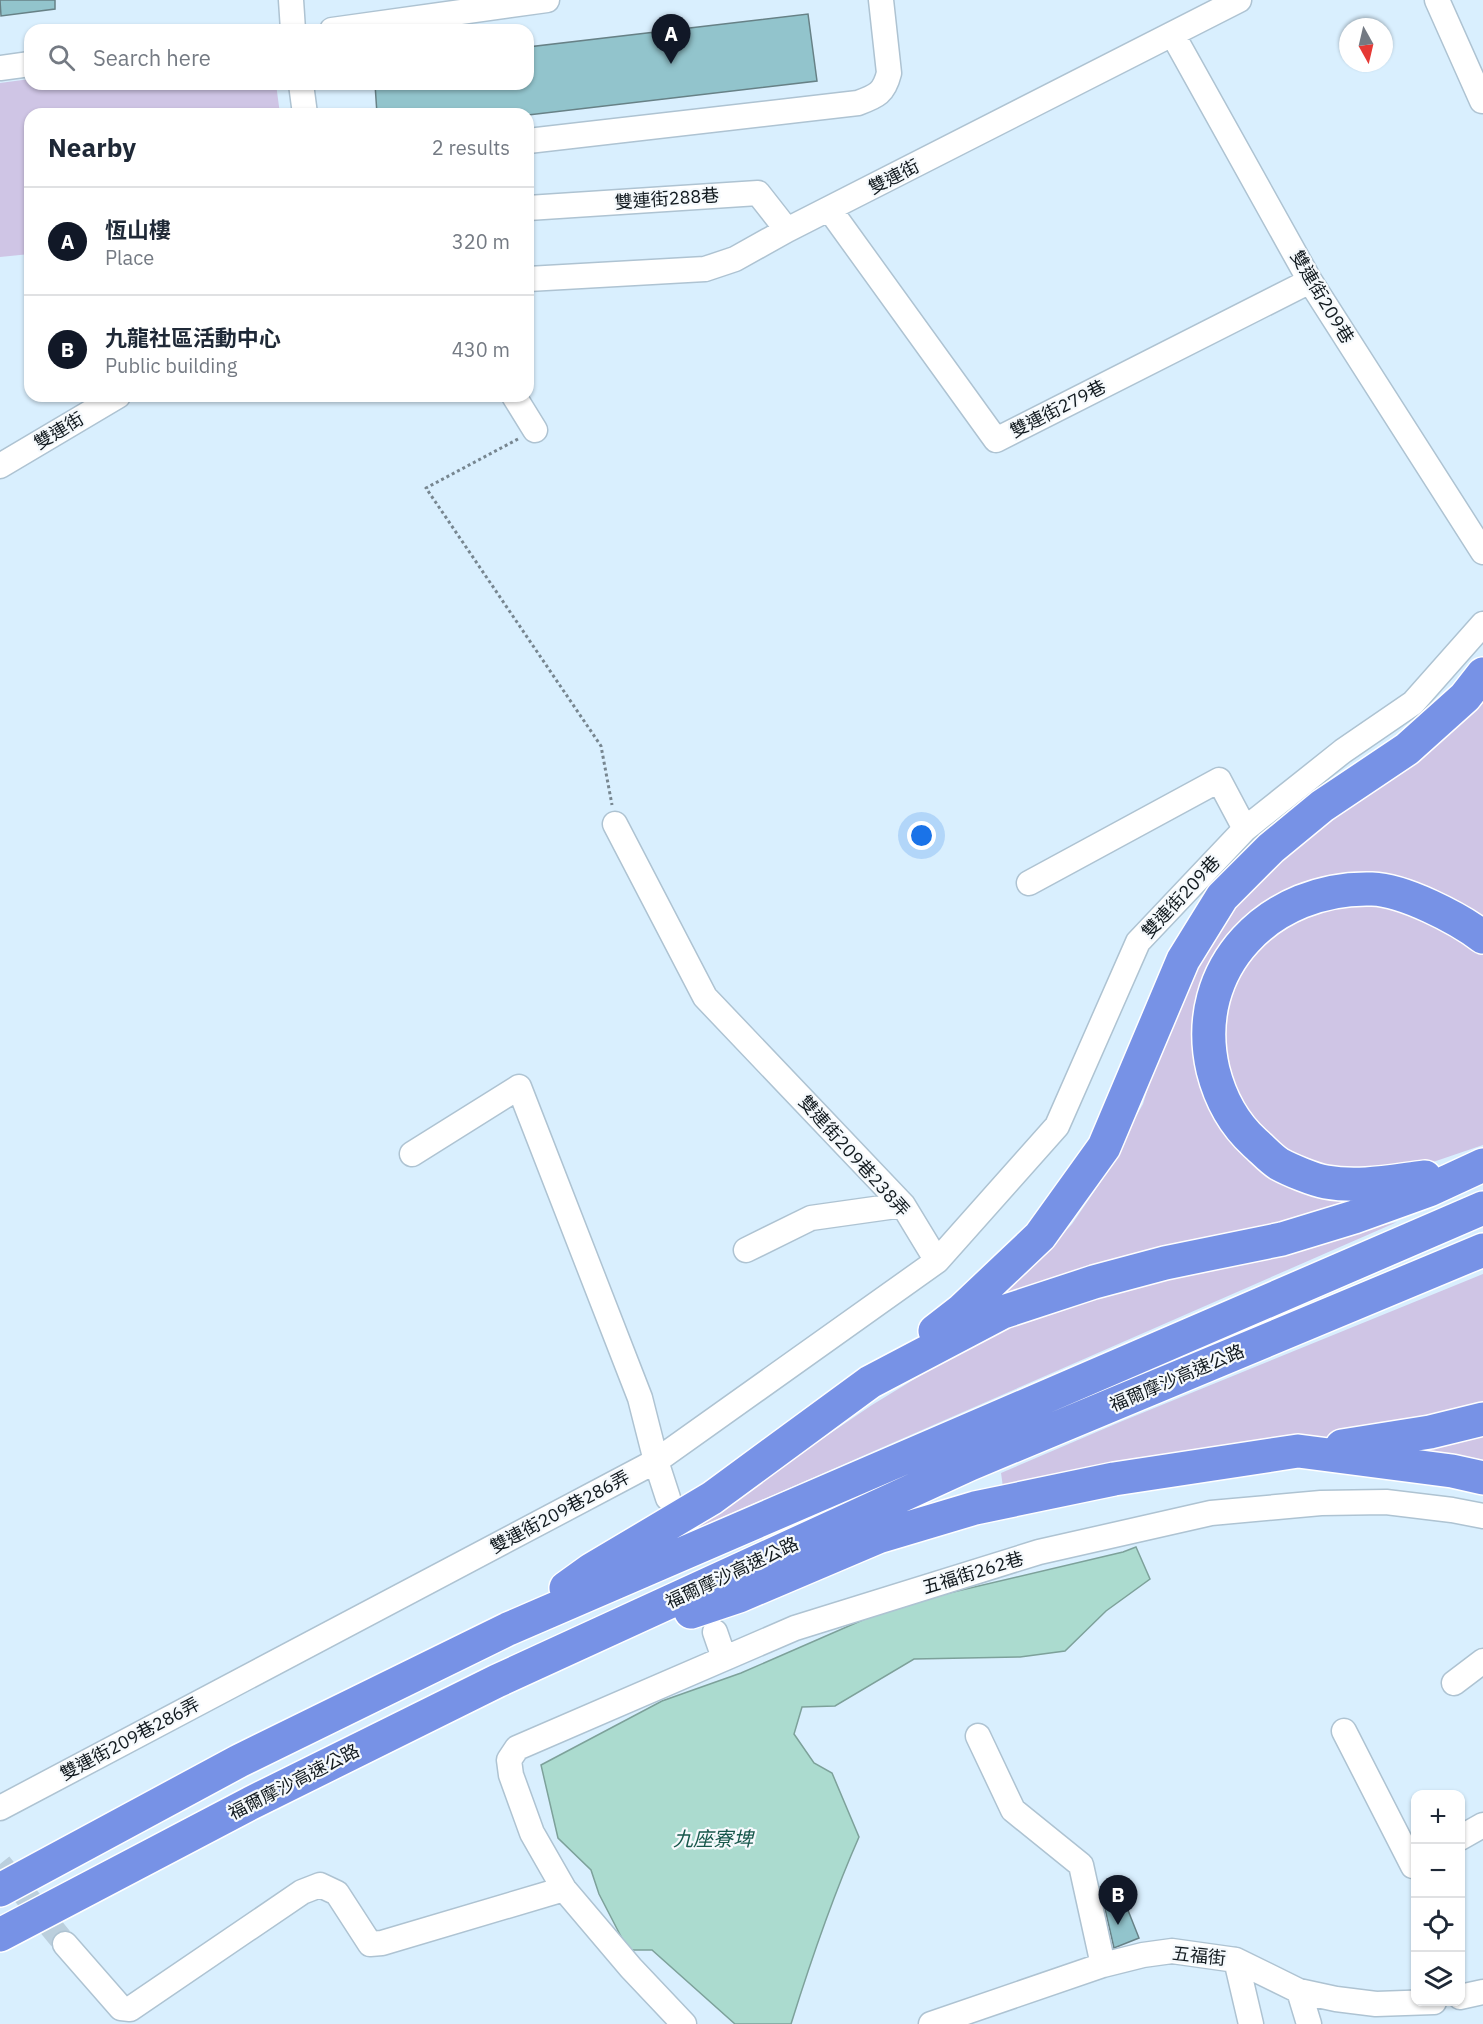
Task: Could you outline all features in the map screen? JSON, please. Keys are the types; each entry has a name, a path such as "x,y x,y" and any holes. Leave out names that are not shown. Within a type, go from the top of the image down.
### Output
{"highway":[{"path":"508,1629 591,1570 712,1498 870,1382 971,1301 1040,1236 1104,1147 1183,960 1222,897 1270,848 1322,806 1407,750 1465,697 1483,674"},
{"path":"1483,937 1464,922 1397,894 1374,889 1323,894 1292,904 1262,922 1241,944 1216,989 1208,1023 1209,1050 1216,1082 1227,1107 1245,1134 1279,1164 1324,1182 1367,1185 1483,1165"},
{"path":"870,1382 1003,1312 1155,1265 1282,1239 1430,1190 1483,1165"},
{"name":"福爾摩沙高速公路","path":"0,1890 239,1761 508,1629 1483,1208"},
{"name":"福爾摩沙高速公路","path":"0,1935 250,1803 497,1680 970,1464 1483,1250"},
{"path":"497,1680 739,1596 878,1537 975,1508 1114,1479 1366,1443 1430,1432 1483,1419"},
{"path":"1298,1451 1483,1478"}],"street":[{"path":"291,0 293,24"},
{"path":"375,24 547,0"},
{"path":"534,140 858,103 877,96 886,83 889,73 881,0"},
{"name":"雙連街","path":"534,279 705,269 735,259 787,230 1239,0"},
{"path":"1437,0 1482,101"},
{"name":"雙連街209巷","path":"1173,35 1310,281 1483,552"},
{"path":"0,68 24,65"},
{"path":"302,90 304,108"},
{"name":"雙連街288巷","path":"534,208 759,193 787,230"},
{"name":"雙連街279巷","path":"830,210 996,440 1310,281"},
{"name":"雙連街","path":"0,466 108,402"},
{"path":"518,402 535,430"},
{"name":"雙連街209巷","path":"937,1261 1057,1126 1138,942 1245,829 1343,751 1413,704 1483,624"},
{"path":"1029,883 1219,780 1245,829"},
{"name":"雙連街209巷238弄","path":"615,824 705,997 903,1205 937,1261"},
{"path":"412,1154 519,1087 640,1398 668,1498"},
{"path":"746,1250 811,1218 903,1205"},
{"path":"656,1461 937,1261"},
{"name":"雙連街209巷286弄","path":"0,1808 656,1461"},
{"name":"五福街262巷","path":"564,1889 532,1833 511,1775 510,1760 517,1749 795,1628 1039,1552 1211,1513 1321,1503 1386,1502 1483,1516"},
{"path":"715,1632 724,1658"},
{"path":"1454,1683 1483,1661"},
{"path":"1344,1731 1411,1862"},
{"path":"978,1736 1013,1810 1081,1865 1103,1965"},
{"path":"1465,1836 1483,1825"},
{"path":"65,1944 121,2008 130,2009 303,1892 320,1885 337,1893 370,1944 382,1943 564,1889 631,1968 684,2024"},
{"name":"五福街","path":"939,2023 1103,1965 1143,1954 1172,1951 1236,1960 1299,1991 1376,2004 1411,2002"},
{"path":"1236,1960 1251,2024"},
{"path":"1299,1991 1309,2024"},
{"path":"1465,1995 1483,1992"}],"path":[{"path":"535,430 426,488 602,747 615,824"}],"shaded area":[{"path":"24,80 24,90 277,90 279,108 24,108 24,255 0,257 0,83"},
{"path":"1483,695 1483,919 1408,881 1239,924 1207,1094 1356,1200 1244,1231 975,1314 1027,1273 1072,1224 1109,1170 1143,1104 1182,985 1232,900 1335,816 1386,783 1445,735"},
{"path":"1365,903 1397,907 1458,935 1483,955 1483,1145 1436,1161 1380,1173 1327,1169 1290,1156 1235,1099 1222,1057 1223,1016 1235,981 1256,944 1330,904"},
{"path":"1397,1222 691,1531 872,1405 983,1340 1031,1318 1081,1300"},
{"path":"1483,1274 1483,1406 1304,1442 1003,1487 1001,1473"},
{"path":"1483,1431 1483,1464 1421,1454 1417,1443"}],"water":[{"name":"九座寮埤","path":"1136,1547 1150,1579 1106,1611 1065,1651 1020,1657 914,1659 835,1706 802,1707 794,1734 814,1763 832,1773 859,1837 822,1929 791,2024 735,2024 652,1950 628,1950 599,1894 591,1870 558,1838 541,1765 662,1701 741,1673 874,1615 919,1600"}],"building":[{"path":"0,0 55,0 55,9 1,16"},
{"path":"808,14 817,81 534,114 534,108 377,108 375,90 534,90 534,46"},
{"path":"1116,1880 1139,1938 1114,1948 1100,1887"}],"tunnel":[{"path":"0,1864 65,1944"}],"place":[{"name":"恆山樓","path":"671,64"},
{"name":"九龍社區活動中心","path":"1118,1925"}]}
